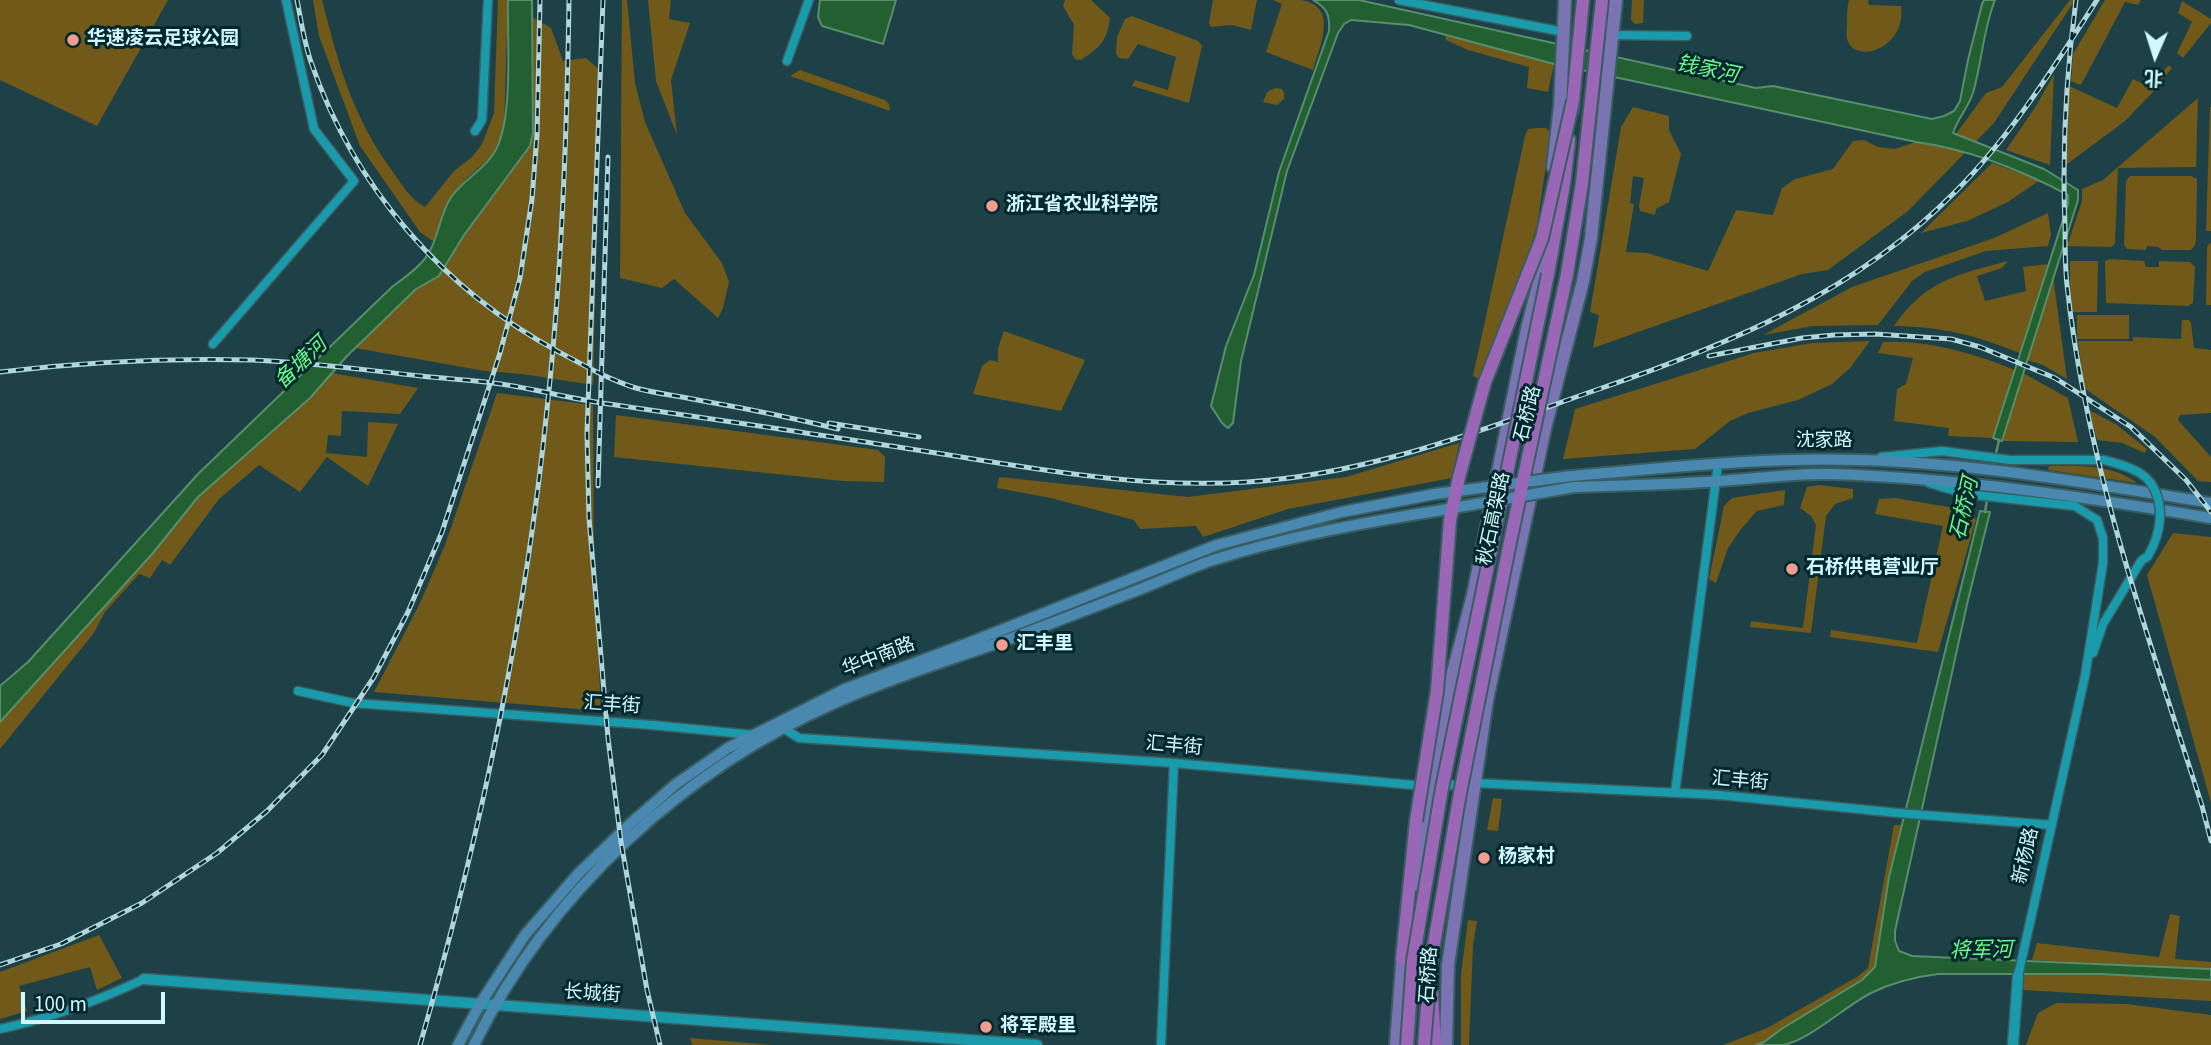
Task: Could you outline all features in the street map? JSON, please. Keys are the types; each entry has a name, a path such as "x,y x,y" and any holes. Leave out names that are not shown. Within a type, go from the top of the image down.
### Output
{"highway":[{"name":"秋石高架路","path":"1407,1045 1413,961 1442,788 1552,256 1564,184 1583,0"},
{"name":"秋石高架路","path":"1424,1045 1431,961 1484,666 1571,253 1602,0"},
{"path":"1402,959 1416,821 1437,691 1451,520 1458,477 1485,382 1542,238 1573,101"},
{"path":"1431,961 1435,1045"}],"main road":[{"name":"石桥路","path":"1396,1045 1402,959 1448,692 1473,595 1537,290 1560,106 1565,0"},
{"name":"石桥路","path":"1446,1045 1447,965 1487,700 1542,441 1589,248 1616,0"},
{"name":"沈家路","path":"1435,494 1782,459 1912,462 2067,479 2211,503"},
{"name":"沈家路","path":"1573,482 1716,481 1800,474 1913,479 1982,491 2078,496 2211,518"},
{"name":"华中南路","path":"474,1045 494,1005 534,944 572,897 627,841 669,805 719,767 783,728 871,688 1009,639 1211,561 1343,526 1436,511 1573,482"},
{"name":"华中南路","path":"458,1045 480,1004 525,935 578,874 676,784 728,748 845,689 1217,545 1342,512 1435,494"}],"street":[{"path":"213,344 354,181 314,129 286,0"},
{"path":"475,131 482,120 488,0"},
{"path":"787,61 809,0"},
{"path":"1399,0 1564,35"},
{"path":"1612,40 1687,36"},
{"path":"1857,460 1942,452 2001,458 2105,460 2126,466 2149,481 2158,502 2161,523 2148,556 2141,561 2103,625 2085,676"},
{"path":"1675,793 1718,464"},
{"path":"1995,492 2074,506 2097,520 2104,538 2104,550 2085,676"},
{"name":"新杨路","path":"2013,1045 2018,976 2085,676"},
{"name":"汇丰街","path":"298,691 353,703 753,735 783,728 799,738 1174,763 1432,786 1475,783 1675,793 2052,825"},
{"path":"1161,1045 1174,763"},
{"path":"0,1029 35,1021 116,993 144,979"},
{"name":"长城街","path":"144,979 963,1042 1037,1045"}],"shaded area":[{"name":"华速凌云足球公园","path":"0,0 168,0 97,126 0,80"},
{"path":"313,0 322,0 348,90 367,131 404,187 425,207 454,171 472,157 482,144 494,113 498,0 508,0 504,130 492,156 465,180 448,202 434,242 420,232 360,146 319,36"},
{"path":"508,0 532,0 533,133 530,146 464,235 439,276 416,289 347,356 310,398 198,497 153,553 0,722 0,686 28,662 198,474 393,286 416,269 427,255 450,199 494,153 500,139 507,101"},
{"path":"622,0 627,0 635,83 645,122 685,213 722,263 729,282 718,318 674,279 662,288 620,278"},
{"path":"648,0 671,0 669,19 690,23 671,80 677,135 656,81"},
{"path":"820,0 896,0 883,44 822,26 818,17"},
{"path":"1065,0 1091,0 1110,18 1107,33 1101,43 1081,60 1075,59 1072,54 1074,25 1063,6"},
{"path":"1213,0 1257,0 1251,30 1232,25 1211,27 1209,23"},
{"path":"1273,0 1301,0 1320,10 1324,28 1313,70 1266,52 1282,4"},
{"path":"1313,0 1359,0 1756,88 1773,86 1932,119 1954,111 1960,101 1982,4 1984,0 1995,0 1973,93 1953,133 2044,169 2078,190 2078,200 2002,441 1993,438 2068,204 2068,195 2013,169 1936,145 1554,64 1409,25 1351,20 1344,24 1338,33 1287,171 1241,361 1233,423 1228,428 1211,406 1226,346 1254,275 1279,172 1329,31 1327,12"},
{"path":"1632,0 1644,0 1643,23 1635,24 1631,20"},
{"path":"1849,0 1868,0 1869,5 1901,6 1901,21 1889,42 1869,51 1852,47 1847,39"},
{"path":"2070,0 2075,0 1994,123 1908,211 1828,270 1802,274 1593,348 1599,315 1590,312 1621,127 1633,107 1669,116 1669,130 1681,154 1669,202 1656,209 1655,215 1640,211 1644,178 1633,176 1630,203 1634,204 1626,252 1647,253 1708,271 1736,210 1773,215 1782,188 1795,179 1833,169 1853,141 1864,140 1878,147 1895,149 1916,142 1947,146 1986,93 2002,87"},
{"path":"2105,0 2141,0 2138,5 2125,2 2081,85 2071,81 2073,54"},
{"path":"2182,1 2211,19 2211,23 2183,58 2177,53 2192,22 2178,13"},
{"path":"1132,16 1198,41 1202,46 1189,103 1132,86 1135,80 1168,90 1176,57 1138,44 1128,59 1119,58 1116,54 1117,37 1125,19"},
{"path":"532,17 551,28 563,61 586,58 600,70 593,385 485,371 355,348 416,289 439,276 464,235 530,146 533,133"},
{"path":"1445,34 1554,64 1548,92 1527,88 1529,67 1468,50 1446,40"},
{"path":"2169,65 2172,68 2125,121 2063,167 2069,86 2117,108 2133,79 2148,86"},
{"path":"800,70 885,100 890,111 790,76"},
{"path":"2054,74 2050,165 2006,150"},
{"path":"1275,88 1282,89 1284,99 1277,105 1263,102 1267,92"},
{"path":"2198,98 2196,167 2118,168 2115,243 2112,247 2067,246 2082,201 2082,189 2103,180"},
{"path":"2210,107 2211,231 2206,231"},
{"path":"1546,128 1551,133 1537,225 1505,332 1485,382 1473,376 1525,136 1528,129"},
{"path":"1992,163 2040,180 2008,202 1967,221 1921,233"},
{"path":"2130,176 2191,176 2197,179 2196,240 2191,250 2162,250 2147,246 2146,250 2127,249 2124,245 2126,181"},
{"path":"2048,213 2051,235 2048,246 1986,251 1925,272 1912,281 1878,325 1813,326 1763,335 1852,287 1994,238"},
{"path":"2210,243 2211,305 2206,305 2207,247"},
{"path":"2008,261 2002,268 1977,276 1985,301 2026,291 2023,267 2048,264 2020,353 1958,333 1894,326 1918,298 1930,289 1958,276"},
{"path":"2070,261 2098,261 2097,312 2070,312"},
{"path":"2105,261 2144,261 2146,267 2159,267 2159,261 2190,262 2195,267 2193,303 2188,306 2106,303"},
{"path":"2053,276 2067,379 2043,365 2027,360"},
{"path":"2077,315 2129,315 2129,339 2077,339"},
{"path":"2182,320 2189,320 2191,323 2194,348 2211,350 2211,413 2180,415 2178,420 2211,457 2211,482 2198,481 2155,437 2084,388 2078,341 2133,341 2133,337 2181,339"},
{"path":"1004,331 1085,360 1061,411 973,394 982,366 990,360 998,362 998,348"},
{"path":"1870,341 1850,368 1832,384 1798,400 1748,413 1730,421 1695,449 1563,459 1575,409 1754,353 1812,343"},
{"path":"1883,342 1917,343 1950,349 2015,370 1993,438 1948,436 1949,428 1894,421 1897,389 1906,384 1913,358 1878,353"},
{"path":"332,373 418,388 400,414 342,411 341,436 328,435 326,453 367,457 368,422 398,424 368,486 327,457 300,492 259,465 219,499 170,565 162,560 150,578 139,574 105,612 93,634 0,749 0,722 153,553 198,497 310,398"},
{"path":"2023,373 2068,398 2078,442 2002,441"},
{"path":"497,393 593,405 594,564 601,711 374,692 420,603 445,545"},
{"path":"2089,410 2117,425 2147,449 2145,453 2122,443 2097,440"},
{"path":"616,415 878,450 885,457 884,482 843,481 614,457"},
{"path":"1459,443 1452,478 1288,509 1203,537 1196,526 1140,529 1134,520 1051,498 997,488 999,477 1188,497 1346,477"},
{"path":"2049,466 2107,469 2137,483 2048,470"},
{"path":"1819,485 1853,489 1853,498 1835,504 1826,516 1811,633 1750,627 1751,621 1803,628 1816,525 1811,516 1800,508 1807,487"},
{"path":"1785,490 1784,505 1757,511 1728,548 1716,583 1709,579 1724,506 1732,498"},
{"path":"1895,498 1967,510 1976,520 1938,652 1830,637 1831,630 1917,643 1943,526 1875,514 1879,499"},
{"path":"1980,511 1990,512 1895,931 1899,951 1912,956 2211,969 2211,980 2101,974 1929,975 1912,978 1871,993 1793,1042 1783,1045 1756,1045 1862,980 1875,967 1889,877"},
{"path":"2173,533 2211,537 2211,803 2147,575"},
{"path":"1493,798 1502,799 1498,831 1487,830"},
{"path":"1894,825 1902,825 1889,877 1875,967 1868,975 1764,1042 1756,1045 1723,1045 1767,1028 1857,977 1868,968"},
{"path":"2170,914 2180,916 2175,959 2211,962 2211,969 2032,960 2037,943 2159,957"},
{"path":"1468,920 1477,921 1473,945 1469,1045 1461,1045 1461,975"},
{"path":"99,935 122,978 97,990 90,967 19,986 27,1011 0,1019 0,972"},
{"path":"2024,974 2101,974 2211,980 2211,1001 2023,990"},
{"path":"2056,1003 2127,1004 2211,1015 2211,1045 2026,1045 2038,1013"},
{"path":"690,1038 772,1045 692,1045"}],"waterway":[{"name":"石桥河","path":"1993,467 1999,440"},
{"name":"石桥河","path":"1985,512 1989,488"}],"railway":[{"path":"297,0 311,62 329,108 352,151 378,192 408,231 441,266 477,298 517,327 559,352 626,385 838,429"},
{"path":"0,965 61,944 142,903 217,853 267,811 322,755 374,677 408,612 442,532 500,353 520,278 532,199 537,135 540,0"},
{"path":"420,1045 462,888 498,730 538,490 560,256 569,0"},
{"path":"603,0 587,433 589,518 608,738 621,842 647,990 660,1045"},
{"path":"2076,0 2067,85 2064,170 2066,271 2076,352 2121,548 2211,841"},
{"path":"0,372 157,360 294,363 501,384 602,403 1065,473 1156,482 1201,483 1292,478 1425,448 1648,372 1743,334 1833,287 1916,228 1955,192 1995,148 2031,100 2097,0"},
{"path":"598,486 608,157"},
{"path":"1709,356 1802,338 1834,335 1875,334 1951,339 1980,347 2055,378 2131,427 2186,480 2211,512"},
{"path":"829,423 919,437"}],"place":[{"name":"华速凌云足球公园","path":"73,40"},
{"name":"浙江省农业科学院","path":"992,206"},
{"name":"石桥供电营业厅","path":"1792,569"},
{"name":"汇丰里","path":"1002,645"},
{"name":"杨家村","path":"1484,858"},
{"name":"将军殿里","path":"986,1027"}],"water label":[{"name":"钱家河","path":"1707,71"},
{"name":"备塘河","path":"302,364"},
{"name":"将军河","path":"1981,952"}]}
